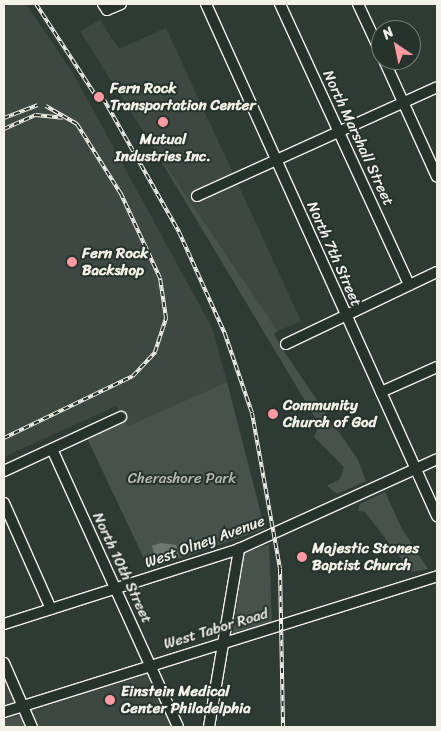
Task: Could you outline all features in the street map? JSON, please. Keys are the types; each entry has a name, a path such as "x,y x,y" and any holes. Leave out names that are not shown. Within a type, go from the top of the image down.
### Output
{"street":[{"path":"105,7 122,4"},
{"name":"North 7th Street","path":"206,4 437,516"},
{"name":"North Marshall Street","path":"280,4 409,285"},
{"path":"358,4 371,32"},
{"path":"389,70 437,177"},
{"path":"197,196 276,162 437,87"},
{"path":"286,344 437,272"},
{"path":"381,392 437,367"},
{"path":"4,471 121,417"},
{"name":"North 10th Street","path":"52,449 178,727"},
{"name":"West Olney Avenue","path":"4,624 240,549 437,459"},
{"path":"4,503 51,609"},
{"path":"209,727 240,549"},
{"name":"West Tabor Road","path":"4,712 435,577"},
{"path":"4,664 32,727"}],"shaded area":[{"path":"10,4 26,4 74,75 212,328 227,382 128,426 116,406 4,457 4,7"},
{"name":"Mutual Industries Inc.","path":"100,20 119,49 166,28 301,321 278,331 149,141 80,31"},
{"path":"161,543 176,545 179,556 157,563 152,546"},
{"name":"Einstein Medical Center Philadelphia","path":"146,671 172,727 4,727 4,681 20,713"}],"green space":[{"path":"149,141 278,331 274,334 285,353 358,460 366,481 337,494 327,486 340,479 344,467 314,437 319,424"},
{"name":"Cherashore Park","path":"227,382 265,529 149,569 86,436 123,418 128,426"},
{"path":"385,492 401,527 428,569 411,572 365,512 358,511 360,504"},
{"path":"269,544 272,624 233,634 244,553"},
{"path":"20,715 25,727 4,727 4,720"}],"railway":[{"path":"36,4 96,96"},
{"path":"103,98 179,232 225,334 252,413 280,569 283,727"},
{"path":"4,118 38,105"},
{"path":"4,438 133,376 155,352 166,318 160,278 121,194 77,124 46,106"},
{"path":"4,129 36,115 63,118"}],"place":[{"name":"Fern Rock Transportation Center","path":"99,97"},
{"name":"Mutual Industries Inc.","path":"163,122"},
{"name":"Fern Rock Backshop","path":"72,262"},
{"name":"Community Church of God","path":"273,414"},
{"name":"Majestic Stones Baptist Church","path":"302,557"},
{"name":"Einstein Medical Center Philadelphia","path":"110,700"}]}
